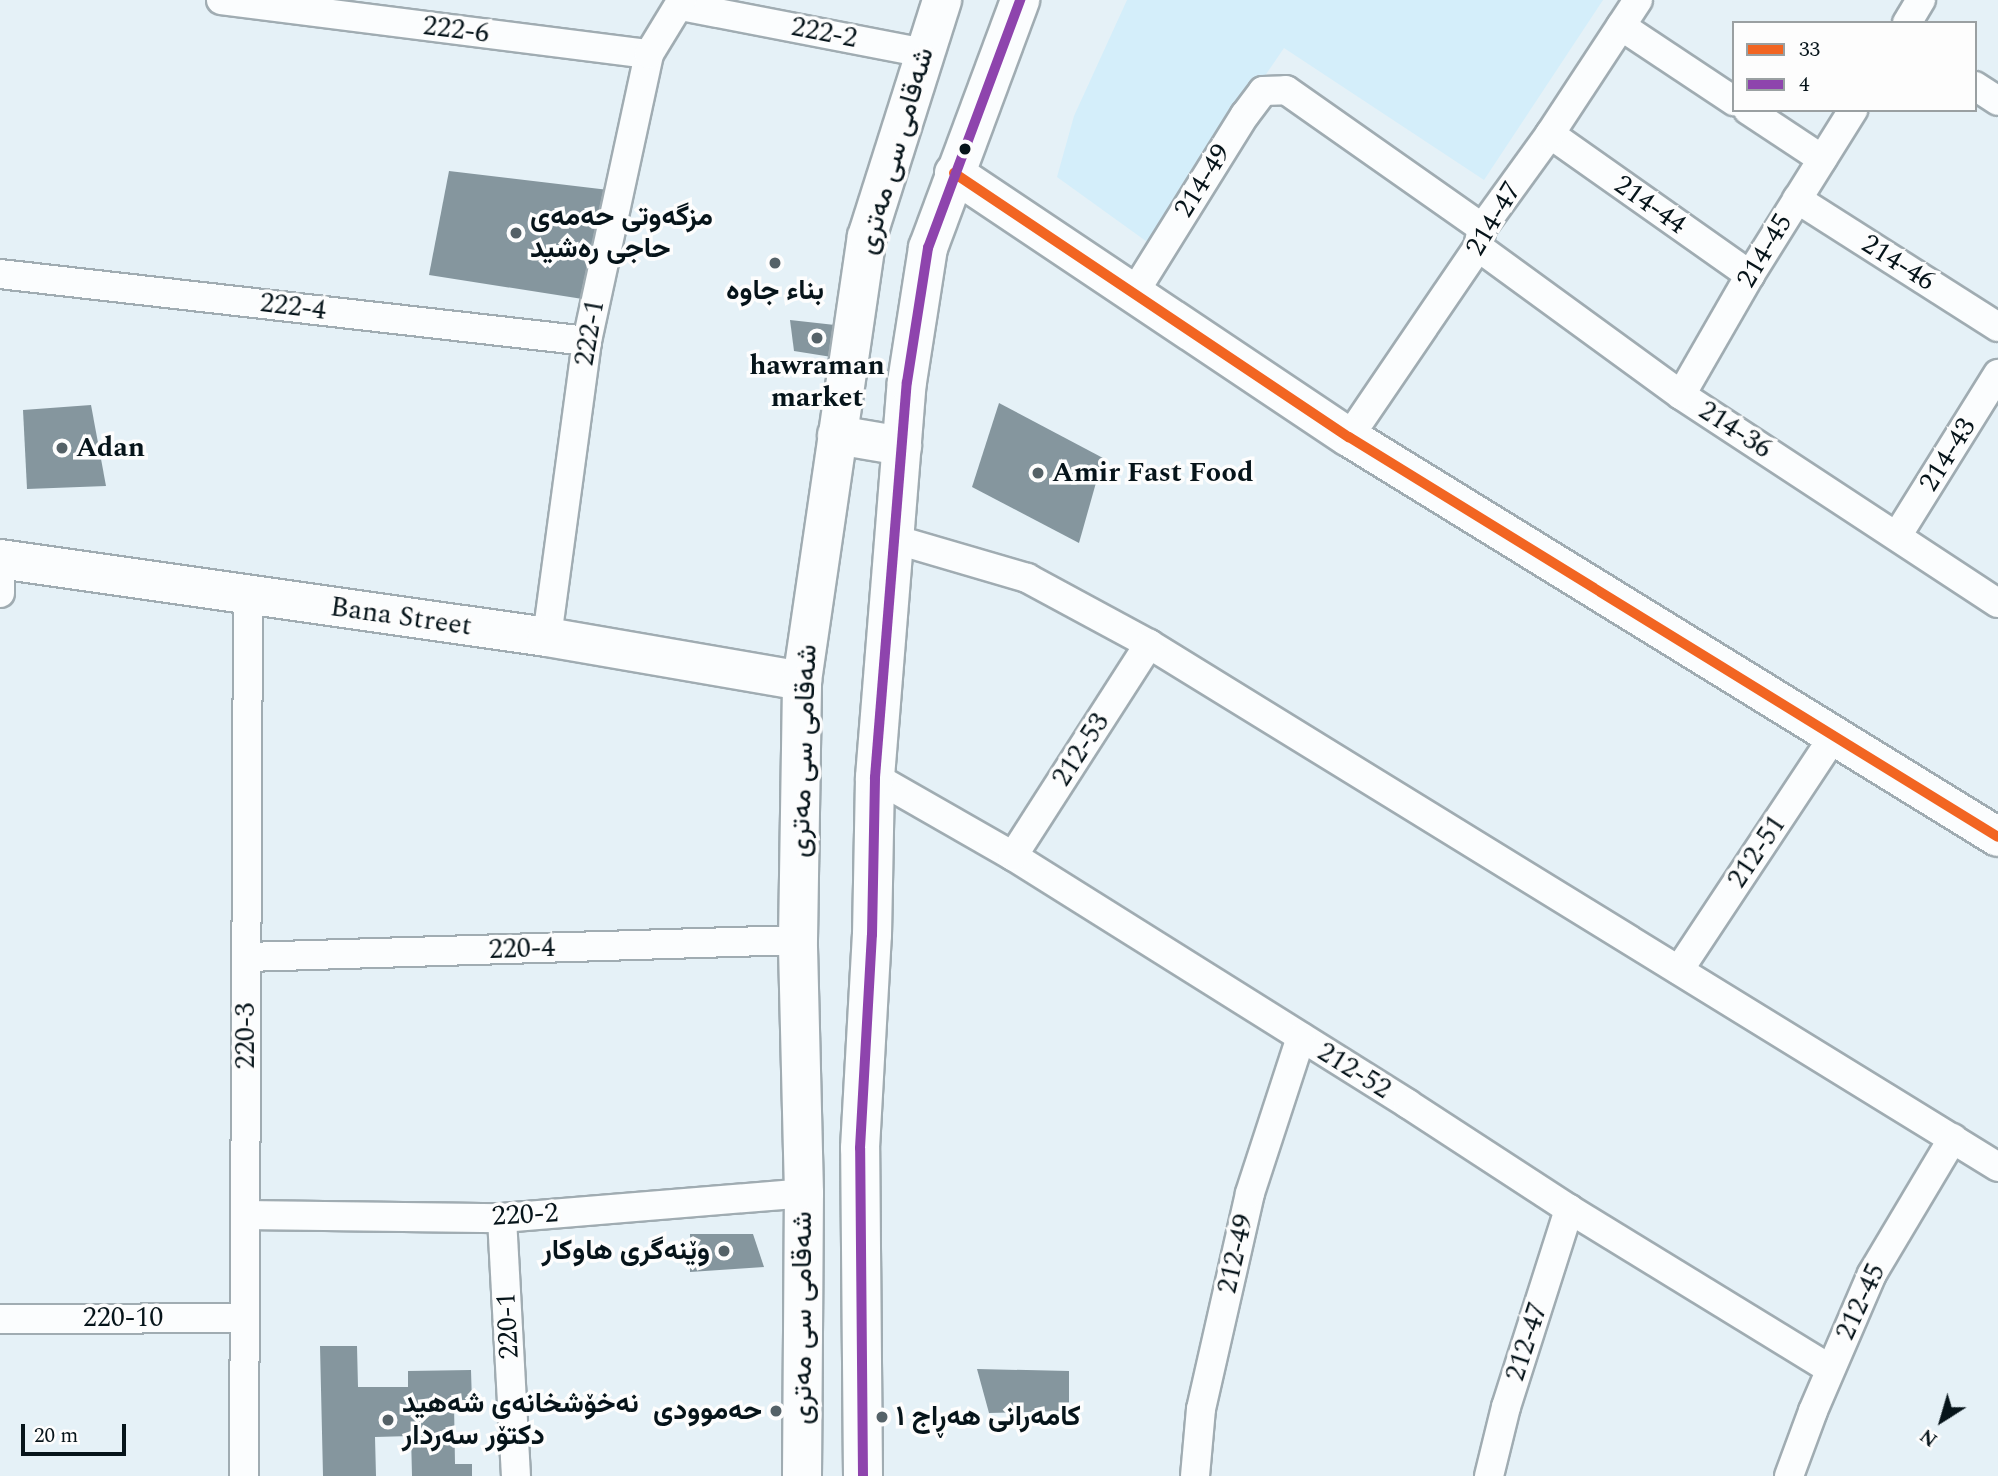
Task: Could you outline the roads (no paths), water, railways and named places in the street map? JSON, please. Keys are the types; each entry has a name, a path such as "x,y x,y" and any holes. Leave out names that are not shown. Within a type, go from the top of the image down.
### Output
{"main road":[{"name":"شەقامی سی مەتری","path":"802,1476 804,1193 798,940 802,681 866,237 942,0"},
{"name":"شەقامی سی مەتری","path":"863,1476 860,1148 872,935 875,777 907,383 928,248 1020,0"},
{"path":"954,173 1349,437 1835,734 1998,837"},
{"path":"837,435 902,446"},
{"name":"Bana Street","path":"0,559 547,637 802,681"},
{"path":"801,1151 860,1148"}],"street":[{"name":"222-6","path":"221,0 649,54"},
{"name":"214-47","path":"1349,437 1638,0"},
{"path":"1909,21 1921,0"},
{"name":"222-1","path":"547,637 587,341 649,54 682,3"},
{"name":"222-2","path":"682,3 925,53"},
{"path":"1620,26 1732,100"},
{"path":"1977,87 1998,101"},
{"name":"214-36","path":"1286,90 1480,237 1681,395 1998,603"},
{"name":"214-49","path":"1134,293 1245,115 1263,91 1286,90"},
{"path":"1751,112 1822,159"},
{"name":"214-45","path":"1681,395 1750,275 1852,112"},
{"name":"214-44","path":"1550,134 1750,275"},
{"name":"214-46","path":"1797,199 1998,327"},
{"name":"222-4","path":"0,274 587,341"},
{"name":"214-43","path":"1897,536 1998,374"},
{"path":"894,539 1027,578 1149,644 1998,1167"},
{"path":"0,559 0,593"},
{"name":"220-3","path":"244,1476 248,596"},
{"name":"212-53","path":"1013,856 1149,644"},
{"name":"212-51","path":"1679,970 1835,734"},
{"name":"212-52","path":"875,777 1013,856 1569,1209 1830,1369"},
{"name":"220-4","path":"247,957 798,940"},
{"name":"212-49","path":"1195,1476 1201,1409 1250,1193 1301,1037"},
{"name":"212-45","path":"1789,1476 1830,1369 1872,1274 1953,1138"},
{"name":"220-2","path":"245,1215 502,1218 804,1193"},
{"name":"212-47","path":"1489,1476 1506,1407 1569,1209"},
{"name":"220-1","path":"502,1218 516,1476"},
{"name":"220-10","path":"0,1319 245,1318"}],"place":[{"name":"مزگەوتی حەمەی حاجی رەشید","path":"516,233"},
{"name":"بناء جاوە","path":"775,263"},
{"name":"hawraman market","path":"817,338"},
{"name":"Adan","path":"62,448"},
{"name":"Amir Fast Food","path":"1038,473"},
{"name":"وێنەگری هاوکار","path":"724,1251"},
{"name":"حەموودی","path":"776,1411"},
{"name":"کامەرانی هەڕاج ۱","path":"882,1417"},
{"name":"نەخۆشخانەی شەهید دکتۆر سەردار","path":"388,1420"}]}
